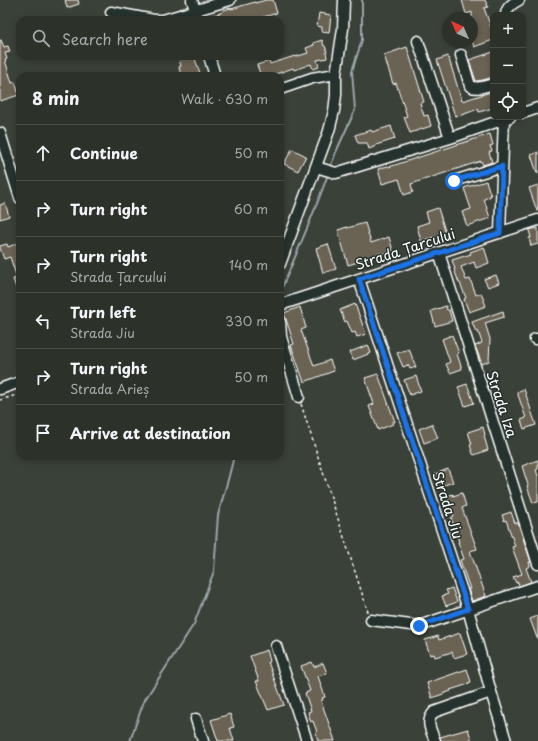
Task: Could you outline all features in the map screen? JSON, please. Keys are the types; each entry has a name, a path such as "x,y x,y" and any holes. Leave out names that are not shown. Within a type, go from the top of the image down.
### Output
{"street":[{"path":"192,0 197,15 230,0"},
{"path":"284,254 320,169 334,111 336,74 343,29 344,0"},
{"path":"504,0 506,12"},
{"path":"507,12 510,5 520,0"},
{"path":"111,12 132,16"},
{"path":"418,40 450,138"},
{"path":"461,55 470,86 476,88 490,85"},
{"path":"210,60 214,72"},
{"path":"284,88 312,78 336,74"},
{"path":"526,112 538,108"},
{"path":"320,169 336,173 450,138 500,120"},
{"path":"500,233 502,166 506,120"},
{"path":"0,133 16,185"},
{"path":"454,181 502,166"},
{"name":"Strada Țarcului","path":"284,306 359,279 538,220"},
{"name":"Strada Iza","path":"439,253 538,564"},
{"name":"Strada Jiu","path":"359,279 468,609 506,741"},
{"path":"284,347 299,397"},
{"path":"0,389 16,383"},
{"path":"371,620 419,626 538,586"},
{"path":"276,646 307,741"},
{"path":"435,741 428,722 430,716 434,712 491,692"},
{"path":"196,719 203,741"}],"path":[{"path":"0,400 16,395"},
{"path":"299,397 371,620"}],"building":[{"path":"65,0 78,0 79,4 67,8"},
{"path":"273,0 277,13 267,16 210,16 230,8"},
{"path":"462,0 485,0 488,7 484,8 490,25 490,41 478,46 478,12 465,12"},
{"path":"319,13 331,15 329,33 322,32 322,27 317,26"},
{"path":"1,40 4,47 8,46 10,52 5,53 7,59 5,60 12,83 15,82 16,85 16,96 0,101"},
{"path":"322,40 327,52 327,58 317,60 319,67 313,69 311,64 294,70 293,68 282,72 260,72 257,65 269,61 270,64 308,53 306,48 314,45 313,43"},
{"path":"407,47 424,102 420,103 424,116 428,115 431,126 410,133 404,117 407,116 396,83 393,84 384,55"},
{"path":"490,53 490,78 476,81 469,60"},
{"path":"448,56 462,101 490,92 490,109 479,112 478,109 455,116 437,60"},
{"path":"179,60 195,60 200,72 180,72 179,67 181,66"},
{"path":"391,126 395,139 376,145 369,149 367,143 358,143 355,135 371,130 372,132"},
{"path":"490,134 493,145 490,146 492,151 489,152 492,162 483,165 481,161 411,184 413,192 404,195 399,179 382,184 378,169 389,167"},
{"path":"292,149 306,156 298,171 284,164"},
{"path":"538,152 538,173 537,173 531,155"},
{"path":"486,181 491,196 484,199 490,218 467,226 462,212 471,209 464,188"},
{"path":"538,185 538,211 537,211 529,188"},
{"path":"5,203 9,216 0,219 0,205"},
{"path":"438,208 446,234 421,241 417,226 429,222 426,212"},
{"path":"365,223 371,243 389,237 393,251 382,253 348,265 338,230"},
{"path":"538,228 538,244 531,246 529,230"},
{"path":"7,244 8,247 16,244 16,275 10,257 4,259 0,246"},
{"path":"328,244 336,269 323,273 316,248"},
{"path":"484,247 489,263 476,268 474,262 461,267 466,280 470,279 476,295 481,293 486,306 469,312 464,299 466,298 459,283 452,260 471,254 470,252"},
{"path":"496,275 499,283 488,287 484,279"},
{"path":"16,278 16,288 13,279"},
{"path":"355,304 366,334 357,337 355,332 352,333 347,321 345,322 340,310"},
{"path":"446,306 447,310 449,310 452,321 435,326 431,311"},
{"path":"300,307 306,328 301,330 314,366 330,360 334,371 304,382 291,345 294,344 284,313"},
{"path":"503,311 504,317 485,323 490,339 489,361 482,364 475,346 482,343 478,331 476,332 472,322"},
{"path":"452,335 459,353 457,354 462,369 450,373 446,364 450,362 442,339"},
{"path":"368,345 371,353 353,360 350,352"},
{"path":"409,349 416,367 410,369 408,365 403,367 397,353"},
{"path":"378,374 395,422 392,422 393,424 378,430 369,406 374,404 365,378"},
{"path":"416,376 421,391 410,395 404,380"},
{"path":"467,384 474,403 465,406 458,387"},
{"path":"524,389 536,425 524,429 521,420 526,418 517,392"},
{"path":"432,424 438,438 424,443 419,429"},
{"path":"483,427 488,450 474,455 470,445 472,444 468,432"},
{"path":"538,460 538,469 536,470 538,476 538,502 533,503 522,466"},
{"path":"448,469 453,482 439,487 435,474"},
{"path":"462,493 466,506 462,508 477,549 470,551 486,596 472,601 468,589 470,589 460,560 464,559 451,518 454,516 447,496"},
{"path":"511,512 515,523 518,523 531,562 529,562 530,566 526,568 531,582 519,586 518,582 516,583 513,577 522,574 512,547 515,546 506,520 504,521 502,515"},
{"path":"452,588 457,602 446,606 442,596 448,594 446,590"},
{"path":"538,616 538,638 537,638 530,619"},
{"path":"460,633 467,654 454,658 452,652 435,657 434,654 430,655 425,640 438,636 439,640"},
{"path":"267,650 270,661 268,662 284,705 268,710 256,681 259,681 250,656"},
{"path":"312,662 314,667 323,663 327,673 318,676 325,697 322,698 323,700 321,701 335,741 318,741 317,732 313,721 311,722 308,712 311,711 305,693 310,691 301,666"},
{"path":"467,669 471,682 468,683 469,684 432,698 427,683"},
{"path":"230,714 234,727 230,728 234,741 218,741 211,720"},
{"path":"468,729 472,741 441,741 440,737"}],"waterway":[{"path":"330,168 355,110 352,71 362,40 362,0"},
{"path":"284,283 328,174"},
{"path":"130,741 144,701 194,624 214,571 218,515 233,460"}],"route":[{"path":"419,626 468,609 359,279 500,233 502,166 454,181"}]}
